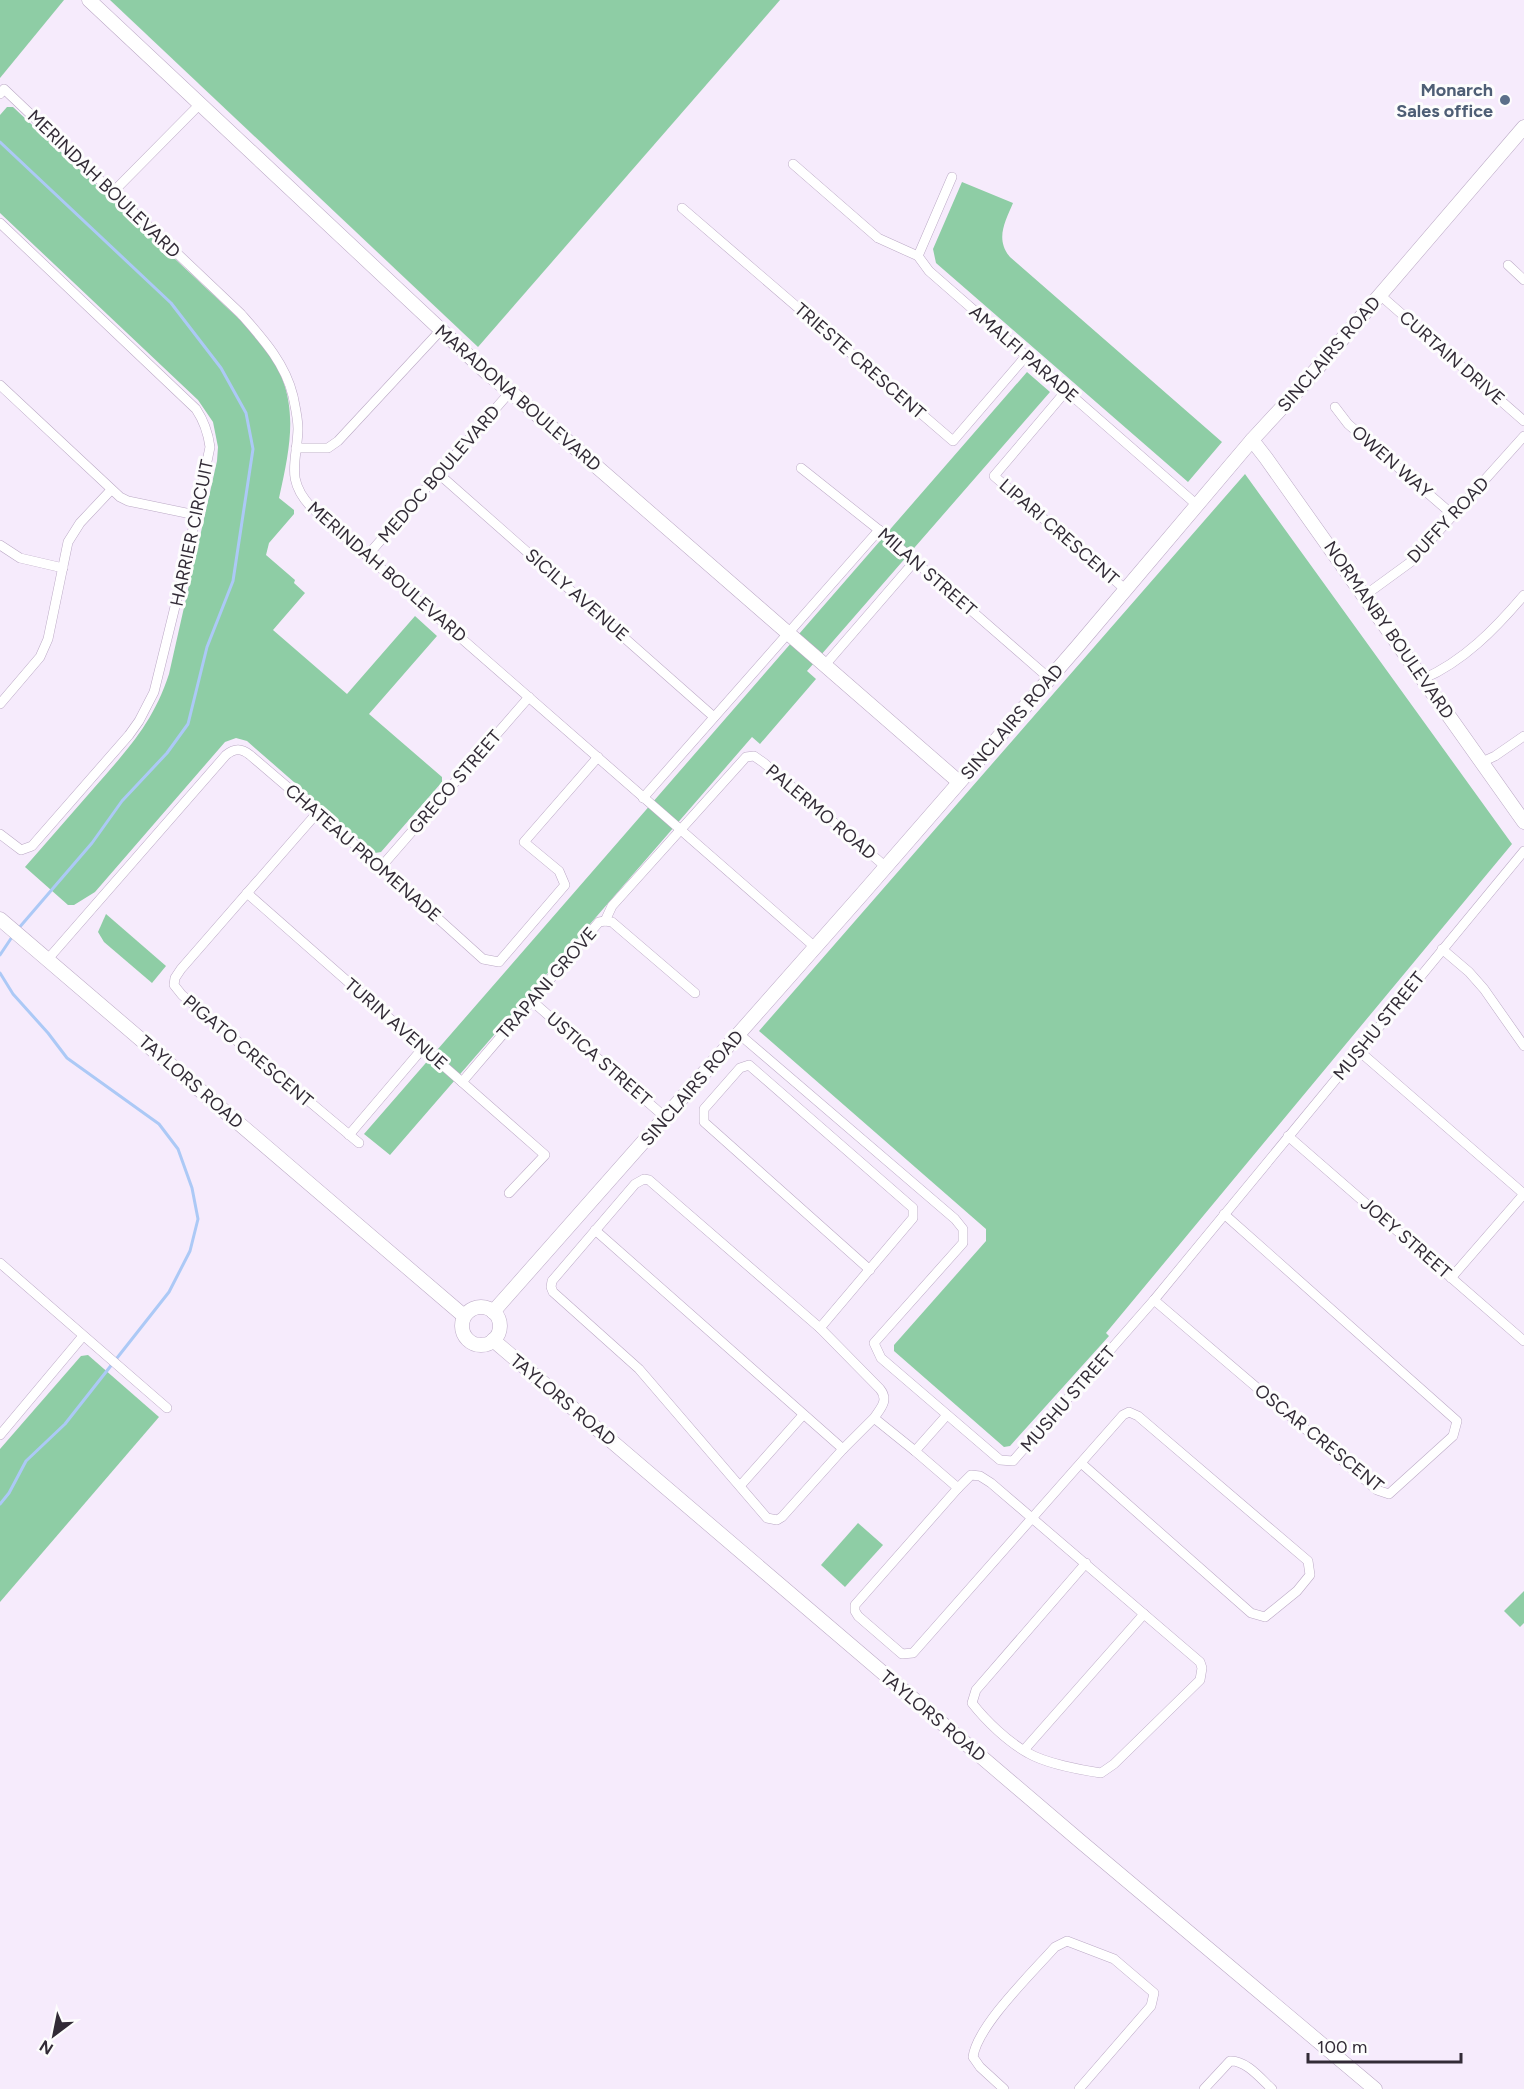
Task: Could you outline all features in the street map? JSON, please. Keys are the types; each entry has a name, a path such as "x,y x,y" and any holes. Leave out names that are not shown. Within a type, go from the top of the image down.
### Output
{"street":[{"name":"MARADONA BOULEVARD","path":"89,0 201,103 440,331 960,782"},
{"name":"MERINDAH BOULEVARD","path":"2,91 113,192 241,314 276,356 293,394 298,429 293,467 299,491 311,507 816,948"},
{"path":"113,192 201,103"},
{"name":"SINCLAIRS ROAD","path":"493,1312 816,948 1524,127"},
{"path":"793,164 878,238 918,256 952,177"},
{"name":"TRIESTE CRESCENT","path":"682,208 954,441 1026,356"},
{"name":"HARRIER CIRCUIT","path":"0,223 187,400 200,414 208,433 210,447 160,672 154,692 140,721 30,848 26,850 18,848 0,834"},
{"name":"AMALFI PARADE","path":"918,256 929,271 1197,505"},
{"path":"1508,266 1524,280"},
{"name":"CURTAIN DRIVE","path":"1380,295 1524,421"},
{"path":"296,448 328,447 338,441 440,331"},
{"path":"0,385 111,490 128,501 196,515"},
{"name":"LIPARI CRESCENT","path":"1066,391 994,476 1126,590"},
{"name":"MEDOC BOULEVARD","path":"368,556 510,392"},
{"name":"OWEN WAY","path":"1335,406 1348,424 1453,515"},
{"name":"DUFFY ROAD","path":"1364,596 1412,561 1524,436"},
{"name":"NORMANBY BOULEVARD","path":"1252,440 1524,822"},
{"name":"MILAN STREET","path":"801,468 879,530 1050,679"},
{"name":"SICILY AVENUE","path":"440,475 714,717"},
{"path":"1,700 35,665 45,649 69,542 76,529 111,490"},
{"path":"644,798 879,530"},
{"path":"0,545 20,558 63,568"},
{"path":"825,665 914,562"},
{"path":"1423,679 1436,674 1475,646 1524,596"},
{"name":"GRECO STREET","path":"381,867 529,697"},
{"path":"1482,762 1524,736"},
{"name":"CHATEAU PROMENADE","path":"48,959 232,750 239,749 250,755 381,867 483,959 499,962 564,885 559,871 524,842 598,757"},
{"name":"PALERMO ROAD","path":"605,921 612,906 746,757 754,756 764,763 886,867"},
{"name":"PIGATO CRESCENT","path":"317,813 177,974 174,985 182,995 359,1143"},
{"name":"MUSHU STREET","path":"739,1034 955,1219 963,1229 963,1243 874,1343 881,1358 1000,1460 1013,1461 1154,1300 1524,850"},
{"name":"TURIN AVENUE","path":"247,893 545,1155 509,1193"},
{"name":"TAYLORS ROAD","path":"0,919 464,1316"},
{"name":"TRAPANI GROVE","path":"462,1082 599,922 612,922 695,993"},
{"path":"1442,949 1469,972 1484,989 1524,1046"},
{"name":"USTICA STREET","path":"532,1001 666,1118"},
{"path":"349,1135 423,1048"},
{"path":"1359,1051 1524,1194 1451,1278"},
{"path":"820,1328 870,1270 913,1218 913,1208 749,1065 740,1068 704,1108 704,1122 870,1270"},
{"name":"JOEY STREET","path":"1288,1136 1524,1341"},
{"path":"644,1179 649,1180 820,1328 884,1393 883,1406 874,1418 777,1520 772,1520 762,1514 628,1357 553,1292 551,1287 555,1277 595,1230 635,1184 644,1179"},
{"name":"OSCAR CRESCENT","path":"1154,1300 1377,1490 1389,1494 1453,1436 1457,1421 1224,1214"},
{"path":"595,1230 843,1449"},
{"path":"0,1264 166,1408"},
{"path":"476,1307 493,1312 499,1323 497,1335 488,1343 477,1344 467,1339 462,1328 464,1316 476,1307"},
{"path":"0,1435 83,1336"},
{"name":"TAYLORS ROAD","path":"493,1340 1080,1841 1375,2089"},
{"path":"1081,1463 1251,1612 1265,1617 1297,1591 1310,1575 1308,1561 1138,1416 1129,1412 1123,1415 1081,1463 1032,1518 912,1653 902,1654 855,1611 855,1605 958,1488 971,1475 980,1476 1032,1518 1086,1563 1200,1662 1202,1668 1200,1680 1114,1764 1101,1773 1081,1770 1029,1754 984,1718 972,1703 976,1690 1086,1563"},
{"path":"740,1486 803,1415"},
{"path":"915,1451 947,1415"},
{"path":"874,1418 958,1488"},
{"path":"1024,1750 1144,1614"},
{"path":"1004,2089 980,2067 973,2057 974,2046 998,2012 1054,1947 1067,1941 1114,1959 1154,1993 1151,2006 1079,2089"},
{"path":"1204,2089 1230,2061 1237,2061 1245,2065 1272,2089"}],"green space":[{"path":"0,0 64,0 0,78"},
{"path":"110,0 780,0 478,347"},
{"path":"7,107 13,107 254,333 280,373 287,392 290,431 279,498 294,510 294,514 269,543 266,555 295,580 294,583 305,593 273,630 347,694 415,616 437,636 369,714 442,777 442,782 381,852 375,853 247,741 236,738 225,742 95,892 74,905 68,905 25,867 128,748 147,721 163,691 169,674 217,461 218,447 213,422 198,400 0,213 0,115"},
{"path":"962,182 1013,203 1002,237 1005,250 1010,257 1222,442 1188,482 936,263 933,249"},
{"path":"1027,372 1050,392 807,671 816,679 760,744 752,737 390,1155 364,1134"},
{"path":"1245,474 1512,844 1106,1333 1109,1336 1010,1446 1004,1447 894,1351 894,1345 986,1241 986,1229 759,1031"},
{"path":"106,914 166,966 152,983 104,942 98,932"},
{"path":"88,1355 159,1417 0,1602 0,1449 81,1356"},
{"path":"858,1523 883,1545 845,1587 821,1565"},
{"path":"1524,1591 1524,1623 1520,1627 1504,1611"}],"waterway":[{"path":"0,142 171,303 221,368 246,413 253,449 233,581 207,647 188,724 167,753 122,801 92,843 18,929"},
{"path":"0,955 14,934"},
{"path":"0,973 13,994 67,1058 159,1124 178,1149 192,1188 198,1219 190,1251 169,1292 65,1424 26,1461 9,1493 0,1504"}],"place":[{"name":"Monarch Sales office","path":"1505,100"}]}
